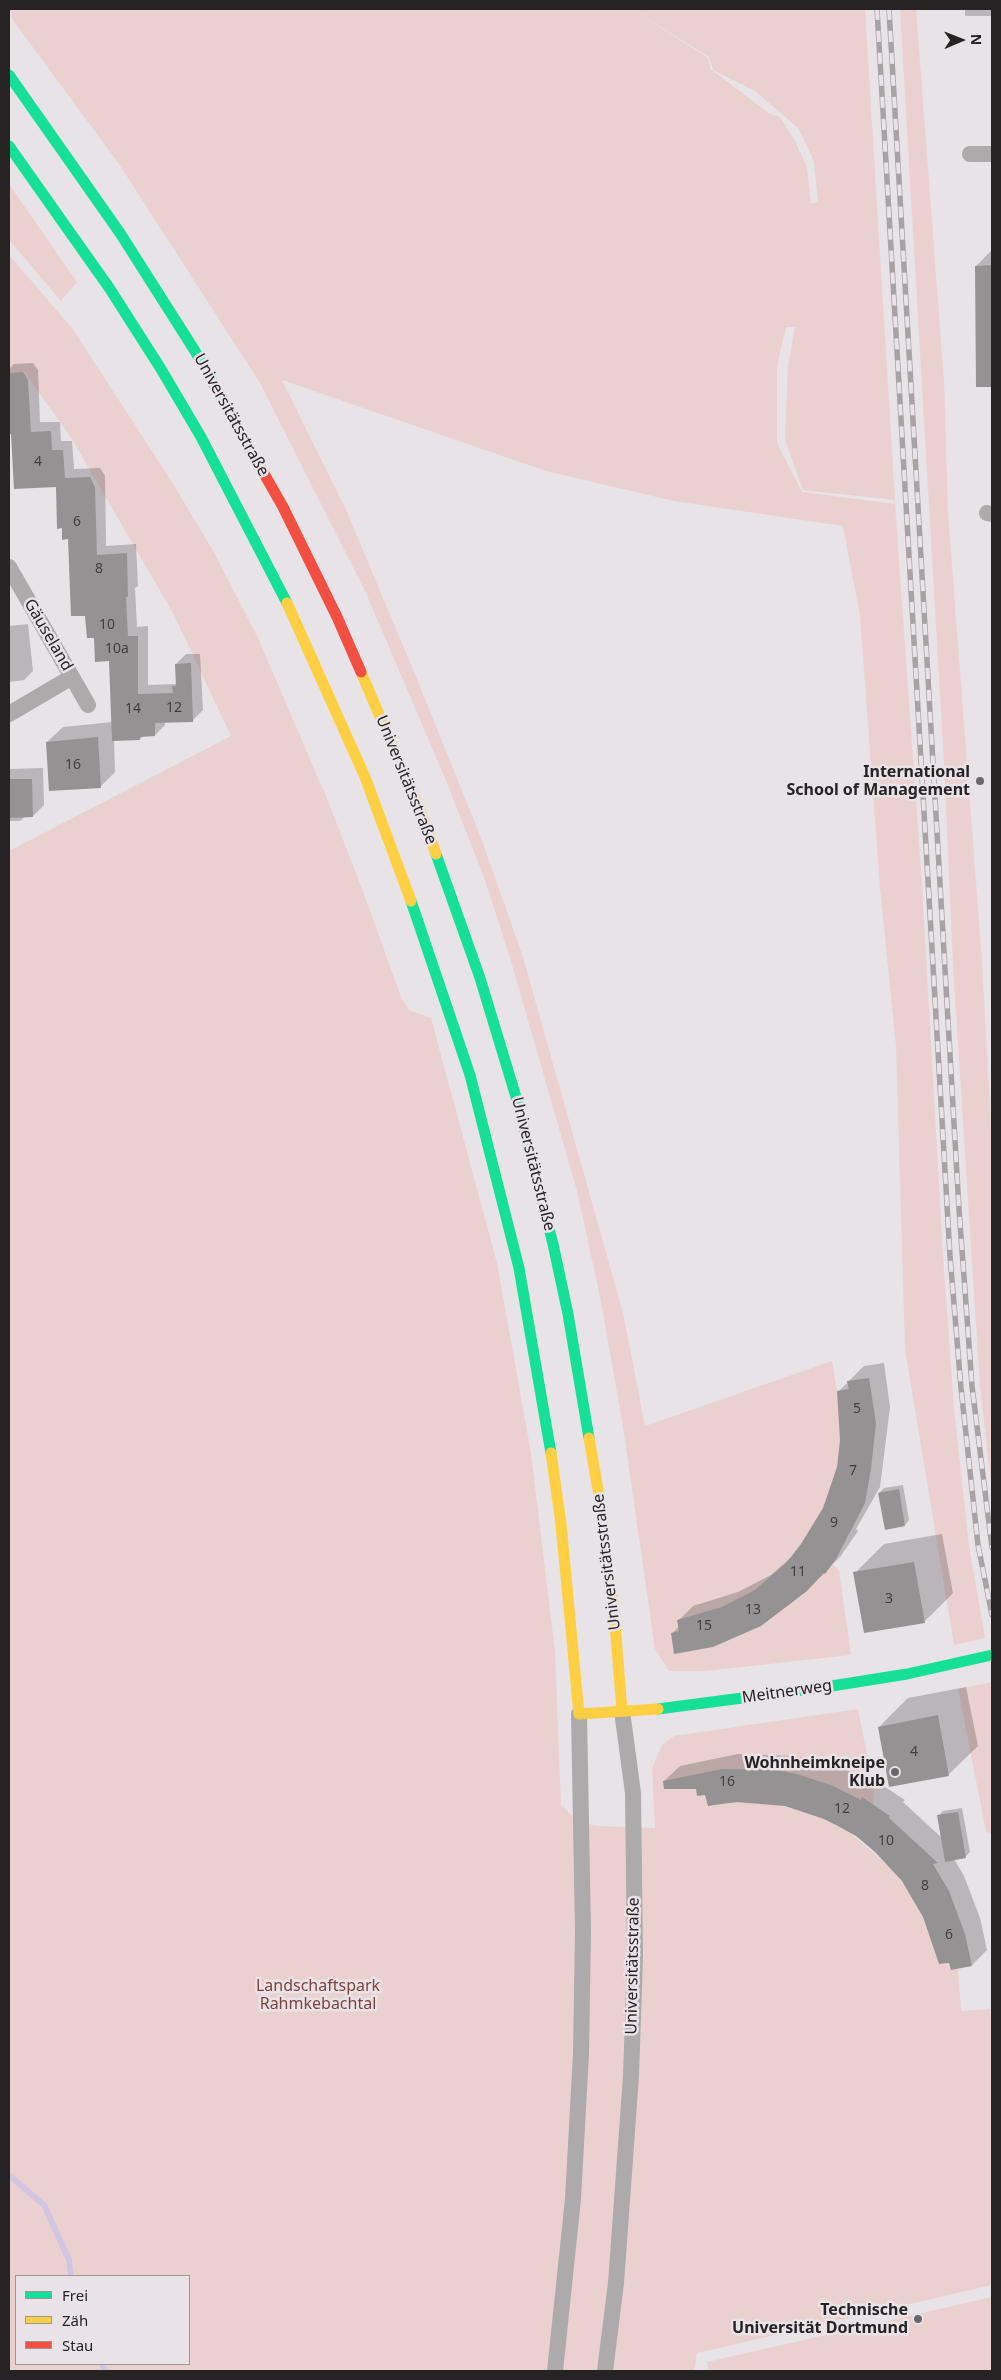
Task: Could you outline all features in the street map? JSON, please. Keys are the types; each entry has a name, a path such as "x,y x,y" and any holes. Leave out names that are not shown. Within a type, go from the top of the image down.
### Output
{"street":[{"name":"Universitätsstraße","path":"9,75 120,233 179,326 283,507 337,617 426,827 480,978 516,1097 553,1244 570,1323 600,1501 613,1602 622,1712 632,1793 635,1957 630,2096 616,2283 605,2371"},
{"path":"9,146 110,289 162,369 201,437 280,588 319,672 365,777 399,864 451,1014 470,1075 519,1268 547,1420 563,1544 580,1714 583,1931 581,2054 571,2218 555,2371"},
{"path":"970,154 992,154"},
{"name":"Gäuseland","path":"9,567 88,705"},
{"name":"Gäuseland","path":"9,714 72,677"},
{"name":"Meitnerweg","path":"580,1714 664,1708 819,1688 964,1662 992,1655"}],"green space":[{"path":"9,9 865,9 895,500 803,490 785,440 788,366 795,327 786,327 777,366 777,443 802,492 895,504 922,885 943,1256 954,1408 969,1546 985,1638 954,1645 905,1349 896,1046 880,888 860,616 843,526 674,501 546,471 282,380 347,512 417,679 481,838 523,957 623,1313 645,1426 832,1361 840,1411 840,1440 837,1467 815,1550 839,1570 851,1655 706,1671 669,1671 655,1649 624,1433 601,1301 577,1191 511,961 485,880 447,783 366,593 260,383 119,164 12,19","holes":["638,13 709,57 713,70 755,91 798,128 814,161 818,202 811,204 807,167 794,139 780,117 770,114 711,70 708,58"]},
{"path":"900,9 916,9 944,381 948,513 982,961 992,1142 992,1492 980,1387 953,966 944,763"},
{"path":"9,184 77,282 61,301 9,240"},
{"name":"Landschaftspark Rahmkebachtal","path":"9,255 72,328 172,482 215,554 258,638 328,801 401,997 409,1010 431,1018 497,1263 531,1453 555,1652 561,1805 579,1822 598,1826 655,1828 652,1769 662,1745 674,1736 858,1709 873,1785 874,1805 853,1835 894,1871 910,1893 923,1917 939,1964 949,1963 951,1970 958,1969 961,2011 992,2009 992,2285 697,2353 694,2371 9,2371 9,851 231,736 174,615 72,439 24,372 9,373"},
{"path":"992,1682 992,1834 986,1831 958,1689"},
{"name":"Technische Universität Dortmund","path":"992,2297 992,2371 709,2371 707,2362"}],"building":[{"path":"992,265 992,387 976,387 975,266"},
{"path":"23,372 28,380 31,432 51,431 52,450 63,450 65,478 90,477 95,487 97,555 127,553 128,597 126,597 128,636 138,636 138,694 173,693 172,686 176,686 175,664 191,663 193,722 155,723 155,736 140,737 140,740 112,741 109,661 95,662 94,638 87,638 85,616 71,616 68,539 62,540 62,528 57,529 56,487 14,489 11,434 9,434 9,373"},
{"path":"98,737 101,788 49,791 46,742"},
{"path":"9,779 32,779 33,817 9,818"},
{"path":"869,1378 876,1423 865,1503 836,1559 825,1574 807,1591 761,1626 713,1647 674,1654 671,1633 679,1631 677,1620 722,1607 755,1590 787,1562 801,1544 823,1508 837,1467 840,1440 837,1391 849,1389 847,1381"},
{"path":"899,1489 905,1526 885,1530 878,1493"},
{"path":"914,1562 925,1623 864,1633 853,1572"},
{"path":"938,1715 949,1776 889,1787 878,1727"},
{"path":"722,1769 777,1770 797,1774 833,1786 861,1800 862,1797 890,1816 889,1818 938,1863 933,1864 949,1891 965,1934 972,1966 951,1970 949,1963 939,1964 923,1917 902,1881 875,1852 856,1836 824,1819 785,1806 736,1802 708,1806 705,1795 697,1796 696,1789 664,1789 663,1781"},
{"path":"958,1812 966,1858 945,1862 937,1815"}],"waterway":[{"path":"9,2175 44,2205 69,2260 71,2275"},
{"path":"102,2365 105,2371"}],"railway":[{"path":"877,9 950,1256 961,1388 978,1545 992,1615"},
{"path":"889,9 959,1209 972,1386 992,1548"}],"traffic: fast":[{"path":"9,75 120,233 195,351 250,449"},
{"path":"9,146 110,289 161,369 201,437 287,603"},
{"path":"436,854 480,978 516,1097 553,1244 568,1314 589,1438"},
{"path":"411,901 470,1075 519,1268 551,1453"},
{"path":"658,1709 819,1688 907,1674 992,1655"}],"traffic: slow":[{"path":"287,603 365,777 411,901"},
{"path":"361,672 423,818 436,854"},
{"path":"589,1438 600,1501 614,1611 622,1711"},
{"path":"551,1453 561,1524 579,1714 658,1709"}],"traffic: jam":[{"path":"250,449 283,507 337,617 361,672"}],"place":[{"name":"International School of Management","path":"980,781"},
{"name":"Wohnheimkneipe Klub","path":"895,1772"},
{"name":"Technische Universität Dortmund","path":"918,2319"}]}
